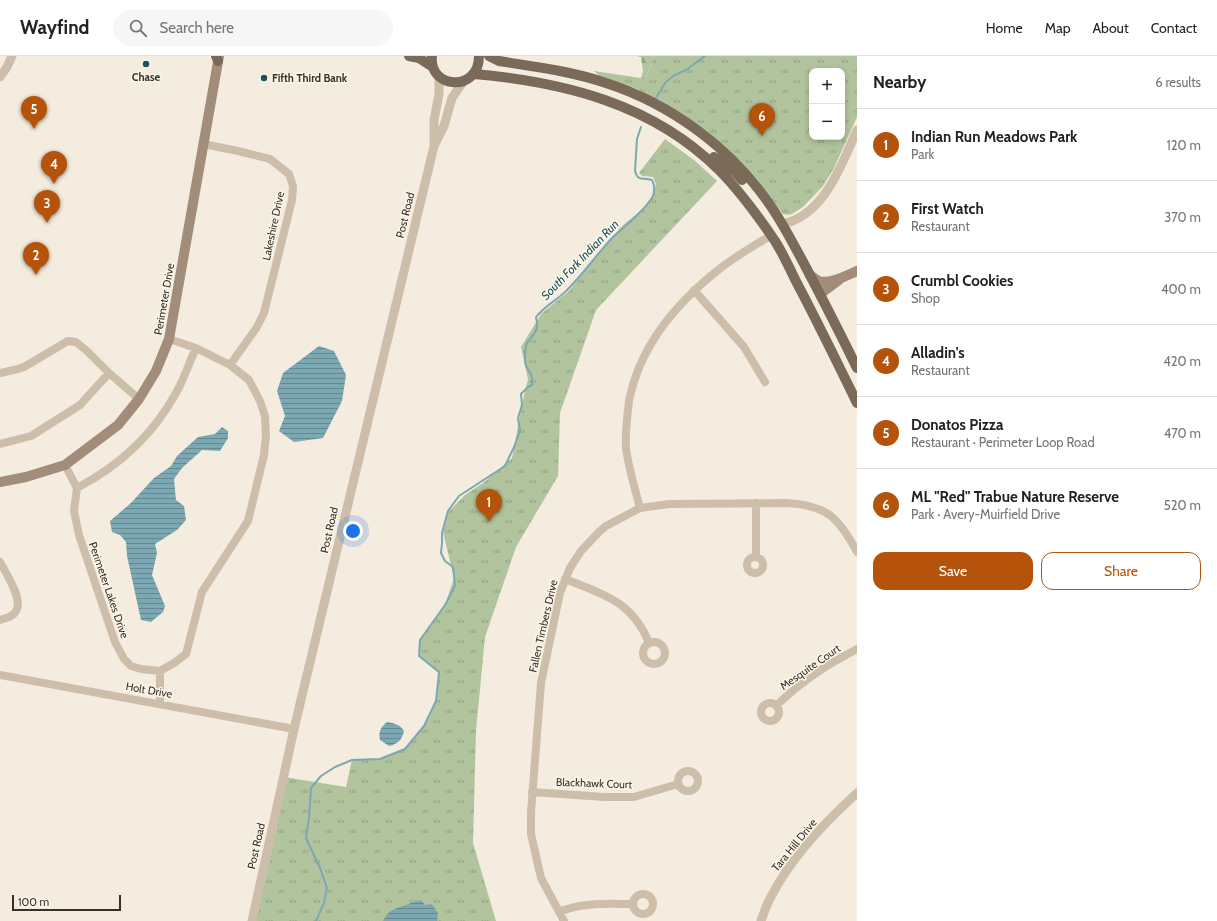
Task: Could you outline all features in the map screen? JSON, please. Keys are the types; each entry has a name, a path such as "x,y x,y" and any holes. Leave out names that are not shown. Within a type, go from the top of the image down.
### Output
{"main road":[{"path":"409,56 419,58 433,66"},
{"path":"432,56 433,66 439,76 450,82 463,82 469,79 477,69 479,56"},
{"path":"489,56 499,61 568,72 605,82 663,108 705,136 723,151 748,177 770,205 782,224 812,278 857,368"},
{"name":"Perimeter Drive","path":"0,482 26,477 65,465 118,425 139,399 156,371 169,339 218,58"},
{"path":"474,74 501,76 571,89 619,104 654,121 694,148 718,169 743,197 775,241 857,403"},
{"path":"654,121 678,129 718,161 735,172 774,222 782,224"},
{"path":"718,161 755,203 791,256 807,288 811,292 820,294 841,278"},
{"path":"812,278 822,281 841,278 857,271"}],"street":[{"path":"0,77 12,56"},
{"name":"Post Road","path":"434,146 434,127 440,94 439,76"},
{"name":"Post Road","path":"252,921 294,729 434,146 444,126 452,98 463,82"},
{"path":"782,224 788,223 804,214 824,195 837,175 857,130"},
{"name":"Lakeshire Drive","path":"203,144 270,159 289,174 293,186 292,200 264,313 257,327 230,365"},
{"path":"640,508 626,449 626,430 631,393 641,362 658,332 678,306 694,290 723,266 771,236"},
{"path":"694,290 744,347 765,382"},
{"path":"160,704 160,671 186,654 202,592 248,521 264,455 266,435 265,416 260,401 249,380 230,365 196,348 169,339"},
{"path":"0,373 24,367 68,341 72,341 76,342 87,351 109,373 139,399"},
{"path":"65,465 77,488 117,463 134,448 150,431 177,392 196,348"},
{"path":"0,444 31,436 80,405 109,373"},
{"name":"Perimeter Lakes Drive","path":"77,488 74,511 79,535 115,642 124,659 131,666 141,670 160,671"},
{"path":"756,503 756,557"},
{"name":"Fallen Timbers Drive","path":"564,921 541,878 531,834 532,792 541,683 560,592 570,568 581,551 599,532 611,523 640,508 669,504 800,503 813,506 835,518 844,528 857,552"},
{"path":"0,562 17,595 18,602 17,611 10,617 0,620"},
{"path":"565,579 606,596 625,608 640,624 649,644"},
{"name":"Mesquite Court","path":"776,706 790,693 833,661 857,649"},
{"name":"Holt Drive","path":"0,675 294,729"},
{"name":"Blackhawk Court","path":"532,792 604,797 634,797 678,784"},
{"name":"Tara Hill Drive","path":"761,921 771,896 794,860 814,836 857,793"},
{"path":"558,912 567,908 594,904 632,904"}],"green space":[{"path":"636,56 654,56 645,80 641,78 643,71 641,57"},
{"path":"654,56 857,56 857,117 834,168 823,186 803,207 788,215 783,214 768,195 661,102 635,88 600,76 594,71 641,78 645,80"},
{"path":"665,139 694,160 717,181 596,310 560,413 558,476 516,547 485,637 476,731 473,843 496,921 252,921 284,777 346,787 352,760 380,759 405,749 424,726 436,701 439,673 419,656 420,640 445,605 454,578 443,532 449,511 465,495 483,483 512,458 528,379 521,347 541,314 569,291 621,227 645,207 654,193 656,183 653,177 642,176 639,173"}],"water":[{"path":"319,346 334,351 346,375 342,401 323,438 294,442 279,431 285,416 277,391 283,373"},
{"path":"222,427 228,431 228,438 220,451 202,450 182,468 174,479 176,500 184,506 186,520 177,530 155,544 157,553 152,575 165,606 163,612 151,622 141,620 127,556 126,542 120,535 112,532 110,521 131,503 154,478 171,466 177,456 198,437 215,434"},
{"path":"387,722 401,727 404,731 399,741 389,746 380,740 379,737 380,730"},
{"path":"421,900 425,905 432,904 438,913 437,921 383,921 393,910"}],"waterway":[{"name":"South Fork Indian Run","path":"656,98 665,83 673,76 686,70 705,56"},
{"name":"South Fork Indian Run","path":"316,921 324,903 327,888 320,868 306,838 311,788 321,776 335,767 352,760 380,759 405,749 424,726 436,701 439,672 419,656 420,640 445,605 455,585 453,567 445,561 441,553 442,533 448,511 459,496 505,466 514,447 520,431 518,418 522,405 521,394 532,385 532,376 525,363 525,353 527,343 537,329 536,317 542,310 571,286 613,237 639,214 652,198 654,194 654,184 652,180 639,178 635,171 637,139 641,127"}],"place":[{"name":"Chase","path":"146,64"},
{"name":"Fifth Third Bank","path":"264,78"},
{"name":"Donatos Pizza","path":"34,129"},
{"name":"ML \"Red\" Trabue Nature Reserve","path":"762,136"},
{"name":"Alladin's","path":"54,184"},
{"name":"Crumbl Cookies","path":"47,223"},
{"name":"First Watch","path":"36,275"},
{"name":"Indian Run Meadows Park","path":"489,522"}]}
